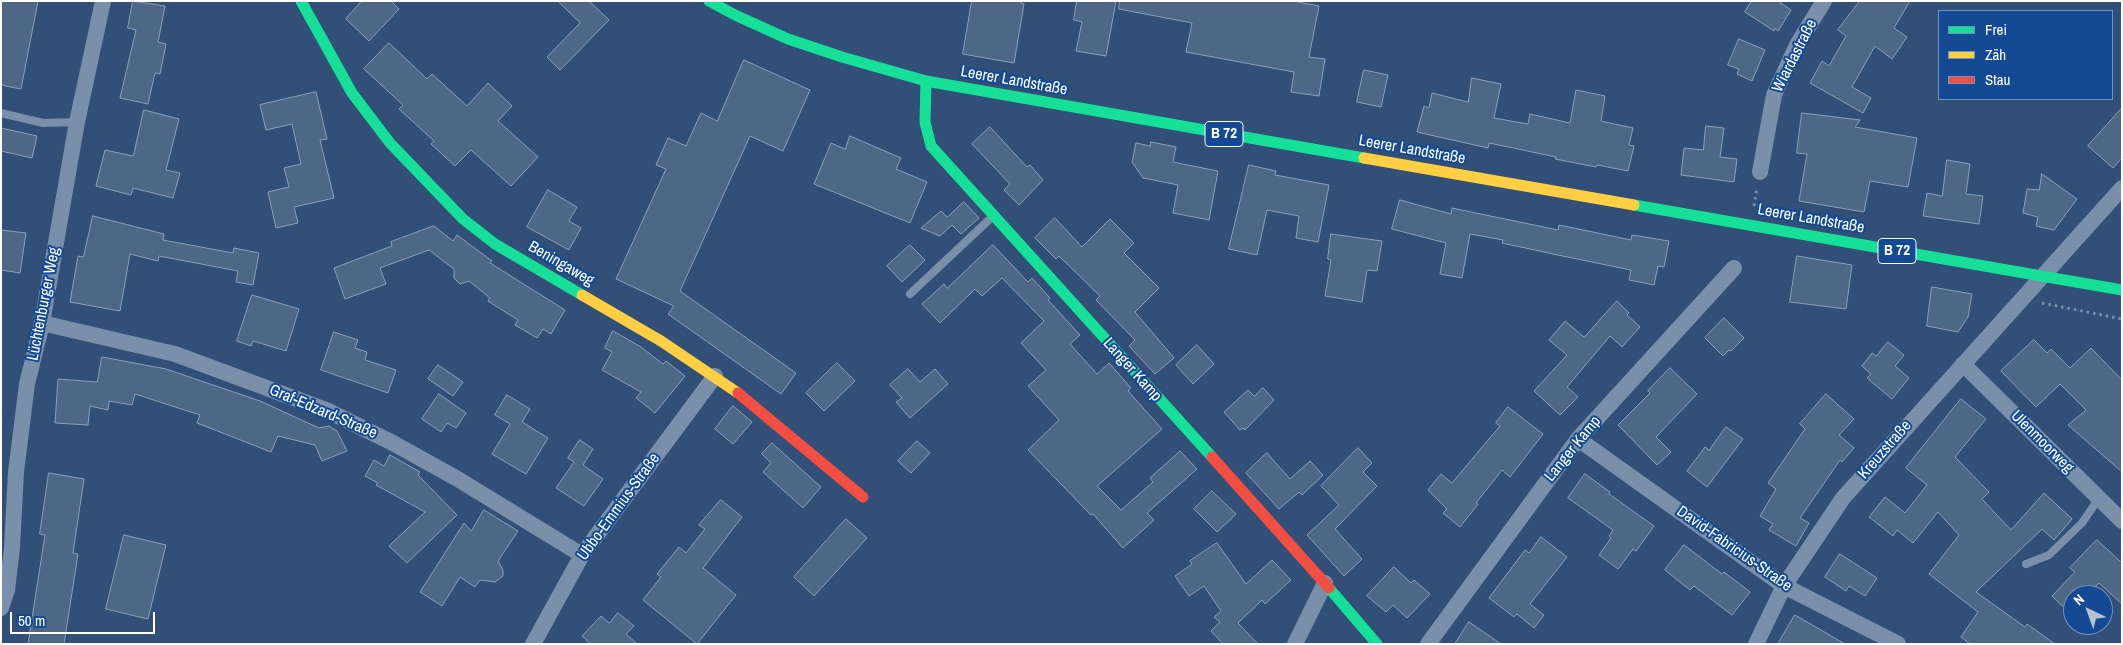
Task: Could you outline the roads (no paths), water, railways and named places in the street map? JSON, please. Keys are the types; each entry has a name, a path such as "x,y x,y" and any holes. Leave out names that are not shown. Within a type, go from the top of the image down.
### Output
{"street":[{"name":"Lüchtenburger Weg","path":"1,608 6,590 12,548 16,472 27,384 42,323 76,122 103,1"},
{"name":"Beningaweg","path":"301,1 352,93 390,143 464,220 495,244 661,341 715,376 756,406 863,497"},
{"name":"Leerer Landstraße","path":"709,1 784,37 844,59 926,81 2122,290"},
{"name":"Wiardastraße","path":"1760,172 1774,95 1796,45 1822,2"},
{"name":"Langer Kamp","path":"926,81 924,104 925,133 931,146 1325,583 1377,644"},
{"name":"Kreuzstraße","path":"1756,644 1784,586 1843,498 2122,188"},
{"name":"Langer Kamp","path":"1428,644 1578,439 1734,268"},
{"name":"Graf-Edzard-Straße","path":"42,323 175,354 326,410 391,442 456,478 582,555"},
{"name":"Ulenmoorweg","path":"1963,364 2122,521"},
{"name":"Ubbo-Emmius-Straße","path":"533,644 582,555 715,376"},
{"name":"David-Fabricius-Straße","path":"1578,439 1784,586 1898,644"},
{"path":"1295,644 1325,583"}],"lane":[{"path":"1,112 43,123 76,122"},
{"path":"910,294 993,216"},
{"path":"2026,564 2049,556 2082,523 2099,498"}]}
